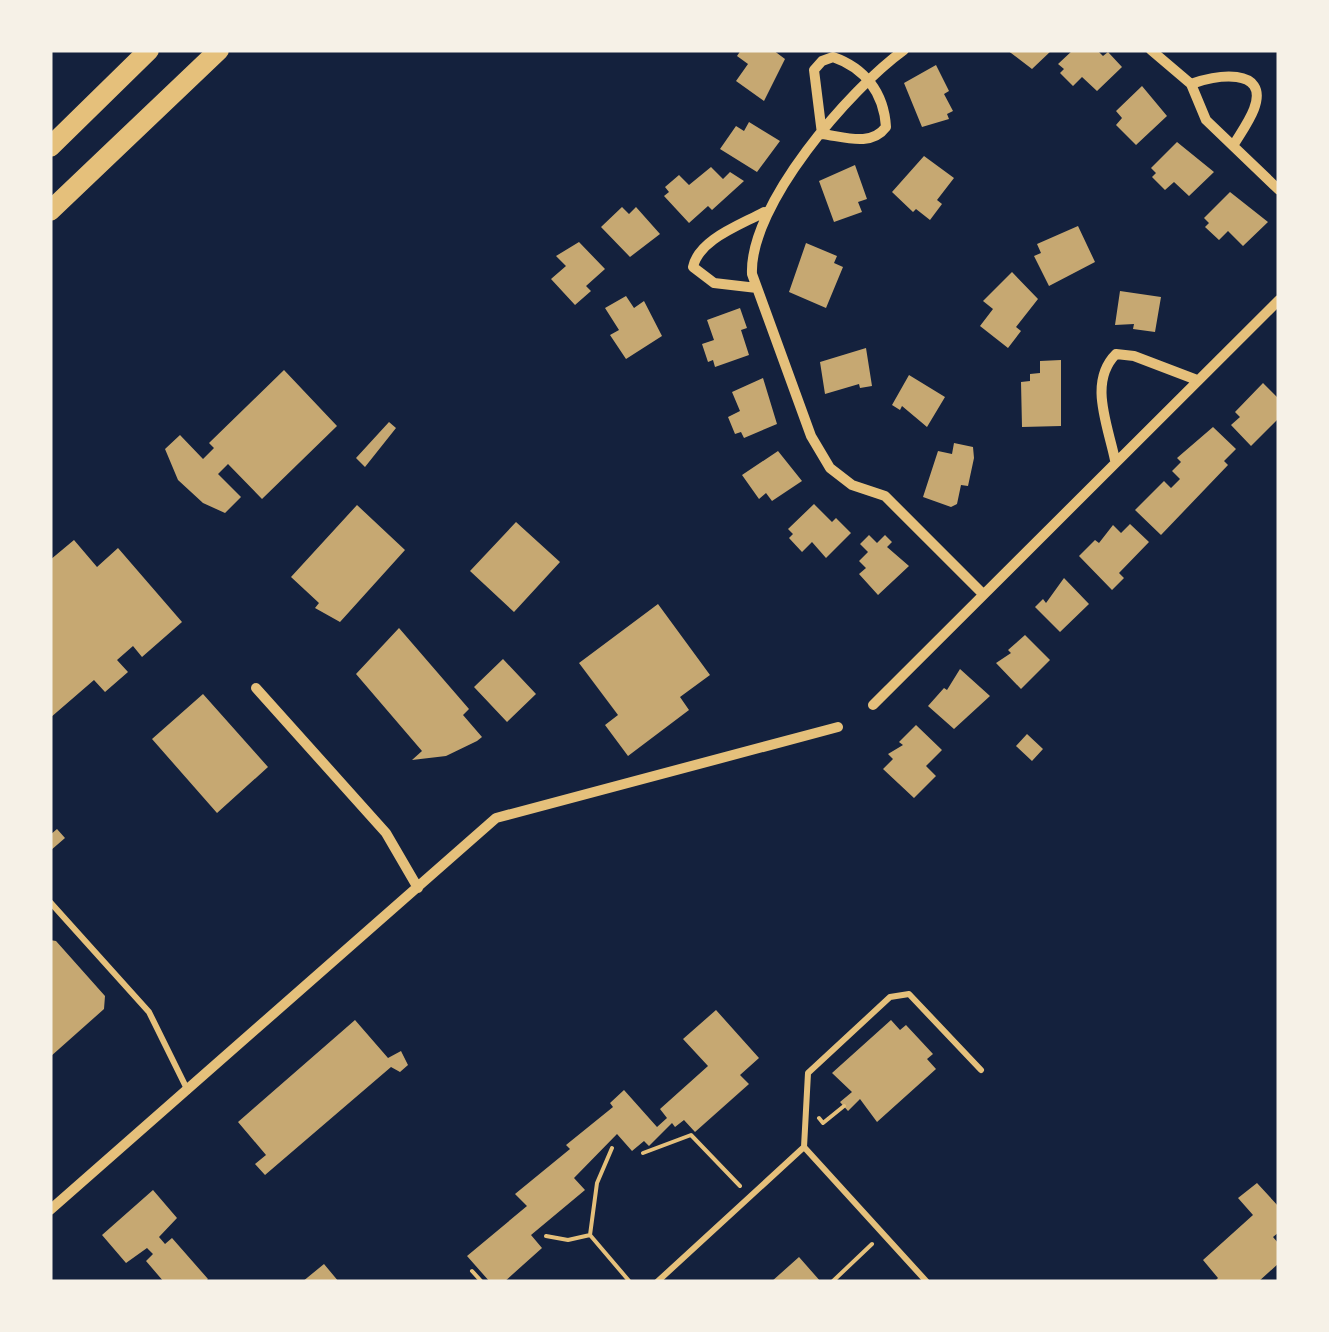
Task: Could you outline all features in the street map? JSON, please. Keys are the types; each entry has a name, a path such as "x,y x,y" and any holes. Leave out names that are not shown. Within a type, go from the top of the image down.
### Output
{"highway":[{"path":"50,147 149,50"},
{"path":"50,211 220,50"}],"street":[{"path":"904,50 868,76 822,134 765,212 751,259 757,288 811,436 830,468 852,485 885,496 981,592"},
{"path":"1151,50 1191,84 1206,120 1279,190"},
{"path":"834,58 868,76 886,115 886,126 879,136 866,140 822,134 814,70 822,60 834,58"},
{"path":"1191,84 1216,73 1232,74 1246,79 1255,90 1256,106 1233,146"},
{"path":"757,288 714,282 693,267 695,256 706,244 765,212"},
{"path":"872,704 1279,300"},
{"path":"1116,460 1099,380 1103,367 1116,354 1134,356 1197,380"},
{"path":"256,688 386,832 418,888"},
{"path":"52,1204 189,1092 496,818 838,727"}],"lane":[{"path":"50,902 149,1012 189,1092"},
{"path":"927,1282 804,1147 803,1099 808,1073 890,997 909,994 981,1070"},
{"path":"657,1282 804,1147"}],"path":[{"path":"803,1099 824,1123 844,1106"},
{"path":"643,1153 691,1135 750,1197"},
{"path":"612,1148 597,1184 590,1234 630,1282"},
{"path":"546,1236 568,1240 590,1234"},
{"path":"832,1282 883,1234"},
{"path":"472,1271 482,1282"}],"building":[{"path":"741,50 773,50 785,59 764,101 736,81 748,64 737,56"},
{"path":"1007,50 1052,50 1032,69"},
{"path":"1073,50 1097,50 1103,56 1108,52 1122,67 1097,91 1082,77 1073,86 1060,73 1064,69 1058,64"},
{"path":"936,65 949,91 944,94 953,111 947,114 949,119 922,127 904,83"},
{"path":"1142,86 1167,116 1136,145 1116,125 1122,118 1116,111"},
{"path":"749,122 780,141 757,172 720,149 736,126 744,131"},
{"path":"1177,142 1214,172 1189,196 1174,182 1165,190 1152,177 1156,173 1151,168"},
{"path":"924,156 954,178 937,200 942,204 930,220 916,209 913,212 892,192"},
{"path":"855,165 867,199 858,202 862,212 834,222 819,181"},
{"path":"711,167 723,179 730,172 744,181 712,210 708,206 689,223 664,196 669,192 665,187 679,175 689,185"},
{"path":"1230,192 1268,222 1243,246 1228,231 1219,240 1205,227 1209,223 1204,218"},
{"path":"622,207 629,214 636,207 660,234 630,257 601,227"},
{"path":"1078,226 1095,262 1049,286 1034,256 1041,253 1037,244"},
{"path":"579,242 605,269 586,286 591,291 575,305 551,279 566,266 556,256"},
{"path":"806,243 837,256 834,263 843,267 826,308 789,292"},
{"path":"1012,272 1038,299 1016,327 1021,331 1008,348 980,326 993,309 983,301"},
{"path":"1120,291 1161,297 1155,332 1133,329 1134,324 1115,325"},
{"path":"626,296 634,308 644,301 662,336 626,359 610,335 619,330 605,308"},
{"path":"740,308 747,328 741,330 749,355 715,367 713,360 708,362 702,344 714,340 707,320"},
{"path":"866,348 872,386 860,388 859,384 825,394 820,362"},
{"path":"1061,360 1061,426 1022,427 1021,382 1030,381 1030,374 1040,373 1040,361"},
{"path":"284,370 337,426 262,499 228,464 218,474 241,497 225,513 203,503 178,480 165,449 180,435 203,459 214,448 209,443"},
{"path":"909,375 945,397 927,427 902,406 900,410 892,405"},
{"path":"763,378 777,424 744,438 741,432 735,434 728,417 740,411 732,392"},
{"path":"1263,383 1279,399 1279,418 1251,446 1231,425 1240,417 1235,412"},
{"path":"389,422 396,428 365,467 356,458"},
{"path":"1213,427 1236,449 1224,461 1228,465 1161,535 1135,510 1164,481 1171,488 1180,479 1172,471 1181,462 1177,458"},
{"path":"954,443 973,447 974,458 968,486 961,485 957,504 951,507 923,497 938,451 952,454"},
{"path":"778,451 802,481 772,501 766,493 759,499 742,475"},
{"path":"814,504 832,522 836,518 851,533 826,558 812,542 802,552 789,538 793,534 788,529"},
{"path":"357,505 405,550 340,622 315,608 319,603 291,577"},
{"path":"516,522 560,562 514,612 470,571"},
{"path":"1130,524 1149,542 1119,573 1124,578 1112,590 1079,556 1095,540 1099,543 1113,525 1121,533"},
{"path":"869,535 877,543 885,535 892,542 887,547 909,566 878,595 859,574 866,568 859,561 868,552 860,544"},
{"path":"74,540 97,567 118,548 182,622 142,657 133,646 117,660 128,672 105,692 94,680 50,718 50,560"},
{"path":"1064,578 1089,604 1060,632 1035,607 1043,599 1046,603"},
{"path":"658,604 710,675 680,697 689,710 628,756 605,725 618,715 579,663"},
{"path":"399,628 469,709 463,715 482,737 477,741 446,756 412,760 422,751 356,674"},
{"path":"1025,635 1050,660 1021,689 996,663 1011,653 1008,650"},
{"path":"503,659 536,694 507,722 474,687"},
{"path":"960,669 990,696 954,729 928,706 944,688 947,690"},
{"path":"203,694 268,767 217,813 152,739"},
{"path":"916,725 942,750 926,766 936,776 914,798 883,769 893,759 888,754 903,745 899,742"},
{"path":"1027,734 1043,749 1032,761 1016,746"},
{"path":"57,829 65,838 50,851 50,835"},
{"path":"50,940 56,941 105,996 104,1009 50,1057"},
{"path":"716,1010 759,1058 740,1075 749,1084 695,1132 684,1120 675,1127 672,1123 649,1146 644,1141 632,1151 617,1134 574,1178 585,1190 531,1235 542,1248 504,1282 490,1282 467,1256 527,1206 515,1194 570,1149 566,1145 613,1107 610,1103 624,1090 657,1127 667,1118 660,1109 708,1066 683,1039"},
{"path":"355,1020 388,1058 401,1051 408,1065 400,1072 391,1067 265,1175 255,1164 266,1155 238,1122"},
{"path":"891,1020 900,1030 906,1025 933,1054 927,1059 936,1069 877,1122 860,1099 848,1111 840,1102 852,1092 832,1073"},
{"path":"1257,1183 1279,1207 1279,1232 1273,1237 1279,1244 1279,1263 1258,1282 1214,1282 1218,1278 1203,1260 1253,1215 1238,1198"},
{"path":"153,1190 177,1218 159,1237 165,1244 172,1238 208,1279 205,1282 164,1282 146,1261 153,1254 147,1248 126,1263 102,1235"},
{"path":"799,1257 821,1282 771,1282"},
{"path":"324,1264 339,1282 302,1282"}]}
